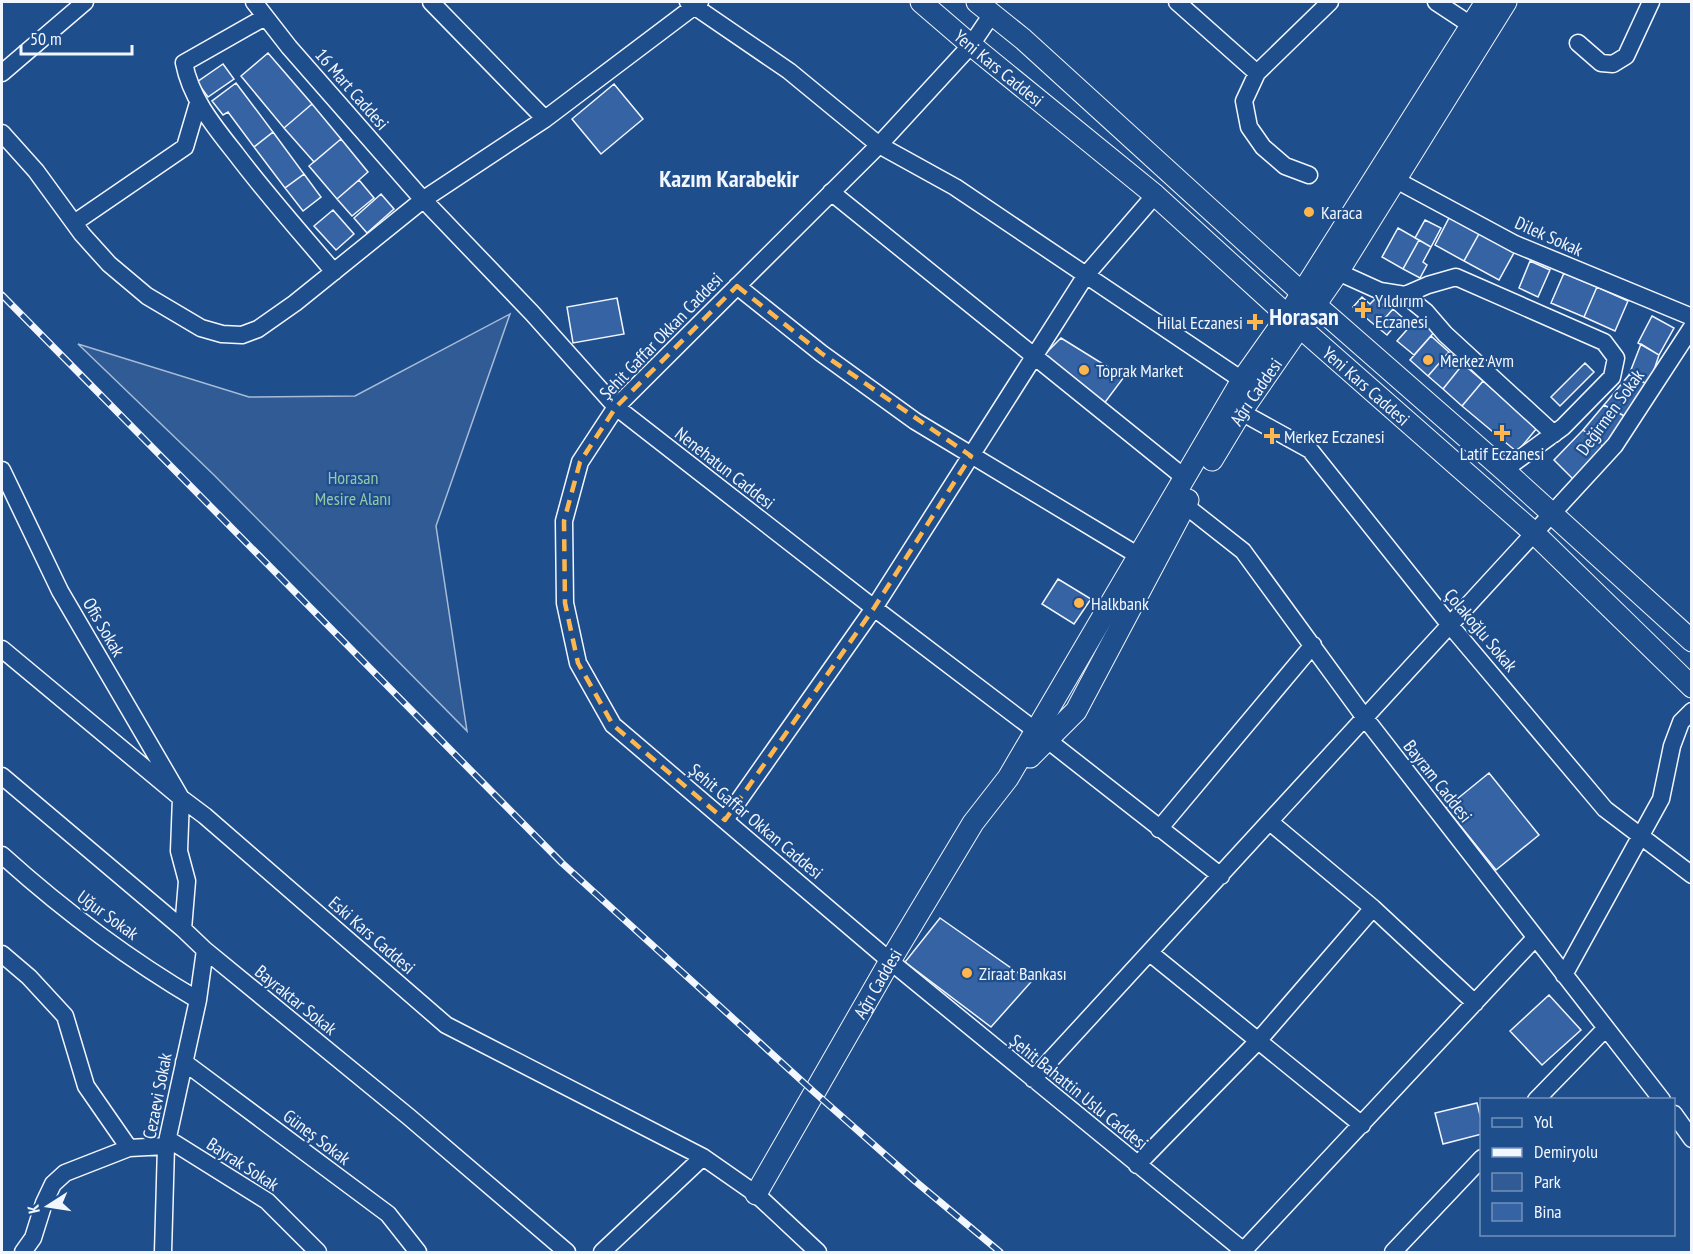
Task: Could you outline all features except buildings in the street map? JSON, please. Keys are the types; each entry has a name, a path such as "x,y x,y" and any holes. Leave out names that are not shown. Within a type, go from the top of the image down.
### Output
{"main road":[{"name":"Yeni Kars Caddesi","path":"921,2 1155,195 1294,322 1533,532 1692,687"},
{"name":"Ağrı Caddesi","path":"1309,299 1338,272 1396,180 1478,30 1486,2"},
{"name":"Ağrı Caddesi","path":"756,1194 890,960 973,824 1041,735 1139,556 1241,412 1294,322 1478,30 1506,2"},
{"name":"Yeni Kars Caddesi","path":"984,8 1023,39 1309,299 1504,470 1692,641"},
{"name":"Ağrı Caddesi","path":"1041,735 1076,711 1179,501 1185,478 1242,380 1294,322"}],"street":[{"path":"2,73 85,2"},
{"name":"16 Mart Caddesi","path":"254,2 289,47 424,199"},
{"path":"431,2 545,119"},
{"path":"1178,2 1257,73"},
{"path":"1309,174 1284,166 1263,147 1249,127 1244,102 1257,73 1330,2"},
{"path":"1436,2 1478,30"},
{"path":"1578,43 1601,63 1613,64 1626,56 1651,2"},
{"path":"2,133 36,171 74,223 109,264 147,296 201,328 222,334 242,335 258,329 334,272 424,199 545,119 694,3 789,71 879,145 955,187 1242,380"},
{"name":"Şehit Gaffar Okkan Caddesi","path":"890,960 613,725 578,663 565,603 564,521 580,462 616,407 879,145 971,45 984,8"},
{"path":"265,16 184,63 188,80 198,103 251,173 334,272"},
{"path":"74,223 185,147 198,103"},
{"name":"Dilek Sokak","path":"1396,180 1515,244 1692,317"},
{"path":"831,192 1185,478"},
{"path":"725,820 874,608 1086,275 1155,195"},
{"name":"Nenehatun Caddesi","path":"424,199 532,313 616,407 1221,876"},
{"path":"1338,272 1380,291 1405,295 1426,312 1445,334 1554,434"},
{"path":"1405,295 1456,277 1604,342 1616,358 1612,377 1554,434 1504,470"},
{"path":"737,286 840,367 915,422 1139,556"},
{"name":"Değirmen Sokak","path":"1033,1079 1615,445 1692,327"},
{"name":"Çolakoğlu Sokak","path":"1241,412 1310,450 1449,624 1605,809 1692,875"},
{"name":"Ofis Sokak","path":"2,470 60,591 181,798"},
{"name":"Bayram Caddesi","path":"1179,501 1243,551 1365,718 1660,1098"},
{"path":"1160,829 1313,645"},
{"name":"Eski Kars Caddesi","path":"2,649 205,816 446,1025 703,1157 756,1194 818,1252"},
{"path":"1564,975 1661,800 1672,746 1681,722 1692,711"},
{"name":"Bayraktar Sokak","path":"2,776 205,950 409,1117 567,1252"},
{"path":"181,798 179,851 187,881 183,929"},
{"path":"1270,822 1373,908 1474,1003"},
{"name":"Uğur Sokak","path":"2,855 54,900 164,980 198,1000"},
{"path":"1137,1165 1258,1041 1373,908"},
{"path":"1244,1252 1535,938"},
{"name":"Cezaevi Sokak","path":"163,1252 167,1142 198,1000 205,950"},
{"path":"1150,953 1362,1125"},
{"path":"2,954 29,977 65,1016 86,1086 129,1148"},
{"name":"Şehit Bahattin Uslu Caddesi","path":"890,960 1244,1252"},
{"path":"1538,1098 1606,1028"},
{"name":"Güneş Sokak","path":"184,1062 388,1214 418,1252"},
{"path":"1675,1115 1692,1139"},
{"path":"23,1252 33,1238 44,1203 53,1184 65,1173 129,1148 167,1142"},
{"name":"Bayrak Sokak","path":"167,1142 267,1201 318,1252"},
{"path":"602,1252 703,1157"},
{"path":"1393,1252 1480,1160"}],"highlighted area":[{"path":"737,286 821,353 971,456 874,608 725,820 613,725 578,663 565,603 564,521 580,462 616,407"}],"green space":[{"name":"Horasan Mesire Alanı","path":"510,314 436,526 467,731 214,475 78,344 249,397 355,396"}],"railway":[{"path":"2,295 562,863 814,1092 1000,1252"}],"place":[{"name":"Karaca","path":"1309,212"},
{"name":"Yıldırım Eczanesi","path":"1363,310"},
{"name":"Hilal Eczanesi","path":"1255,322"},
{"name":"Merkez Avm","path":"1428,360"},
{"name":"Toprak Market","path":"1084,370"},
{"name":"Latif Eczanesi","path":"1502,433"},
{"name":"Merkez Eczanesi","path":"1272,436"},
{"name":"Halkbank","path":"1079,603"},
{"name":"Ziraat Bankası","path":"967,973"}],"district":[{"name":"Kazım Karabekir","path":"729,178"},
{"name":"Horasan","path":"1304,316"}]}
